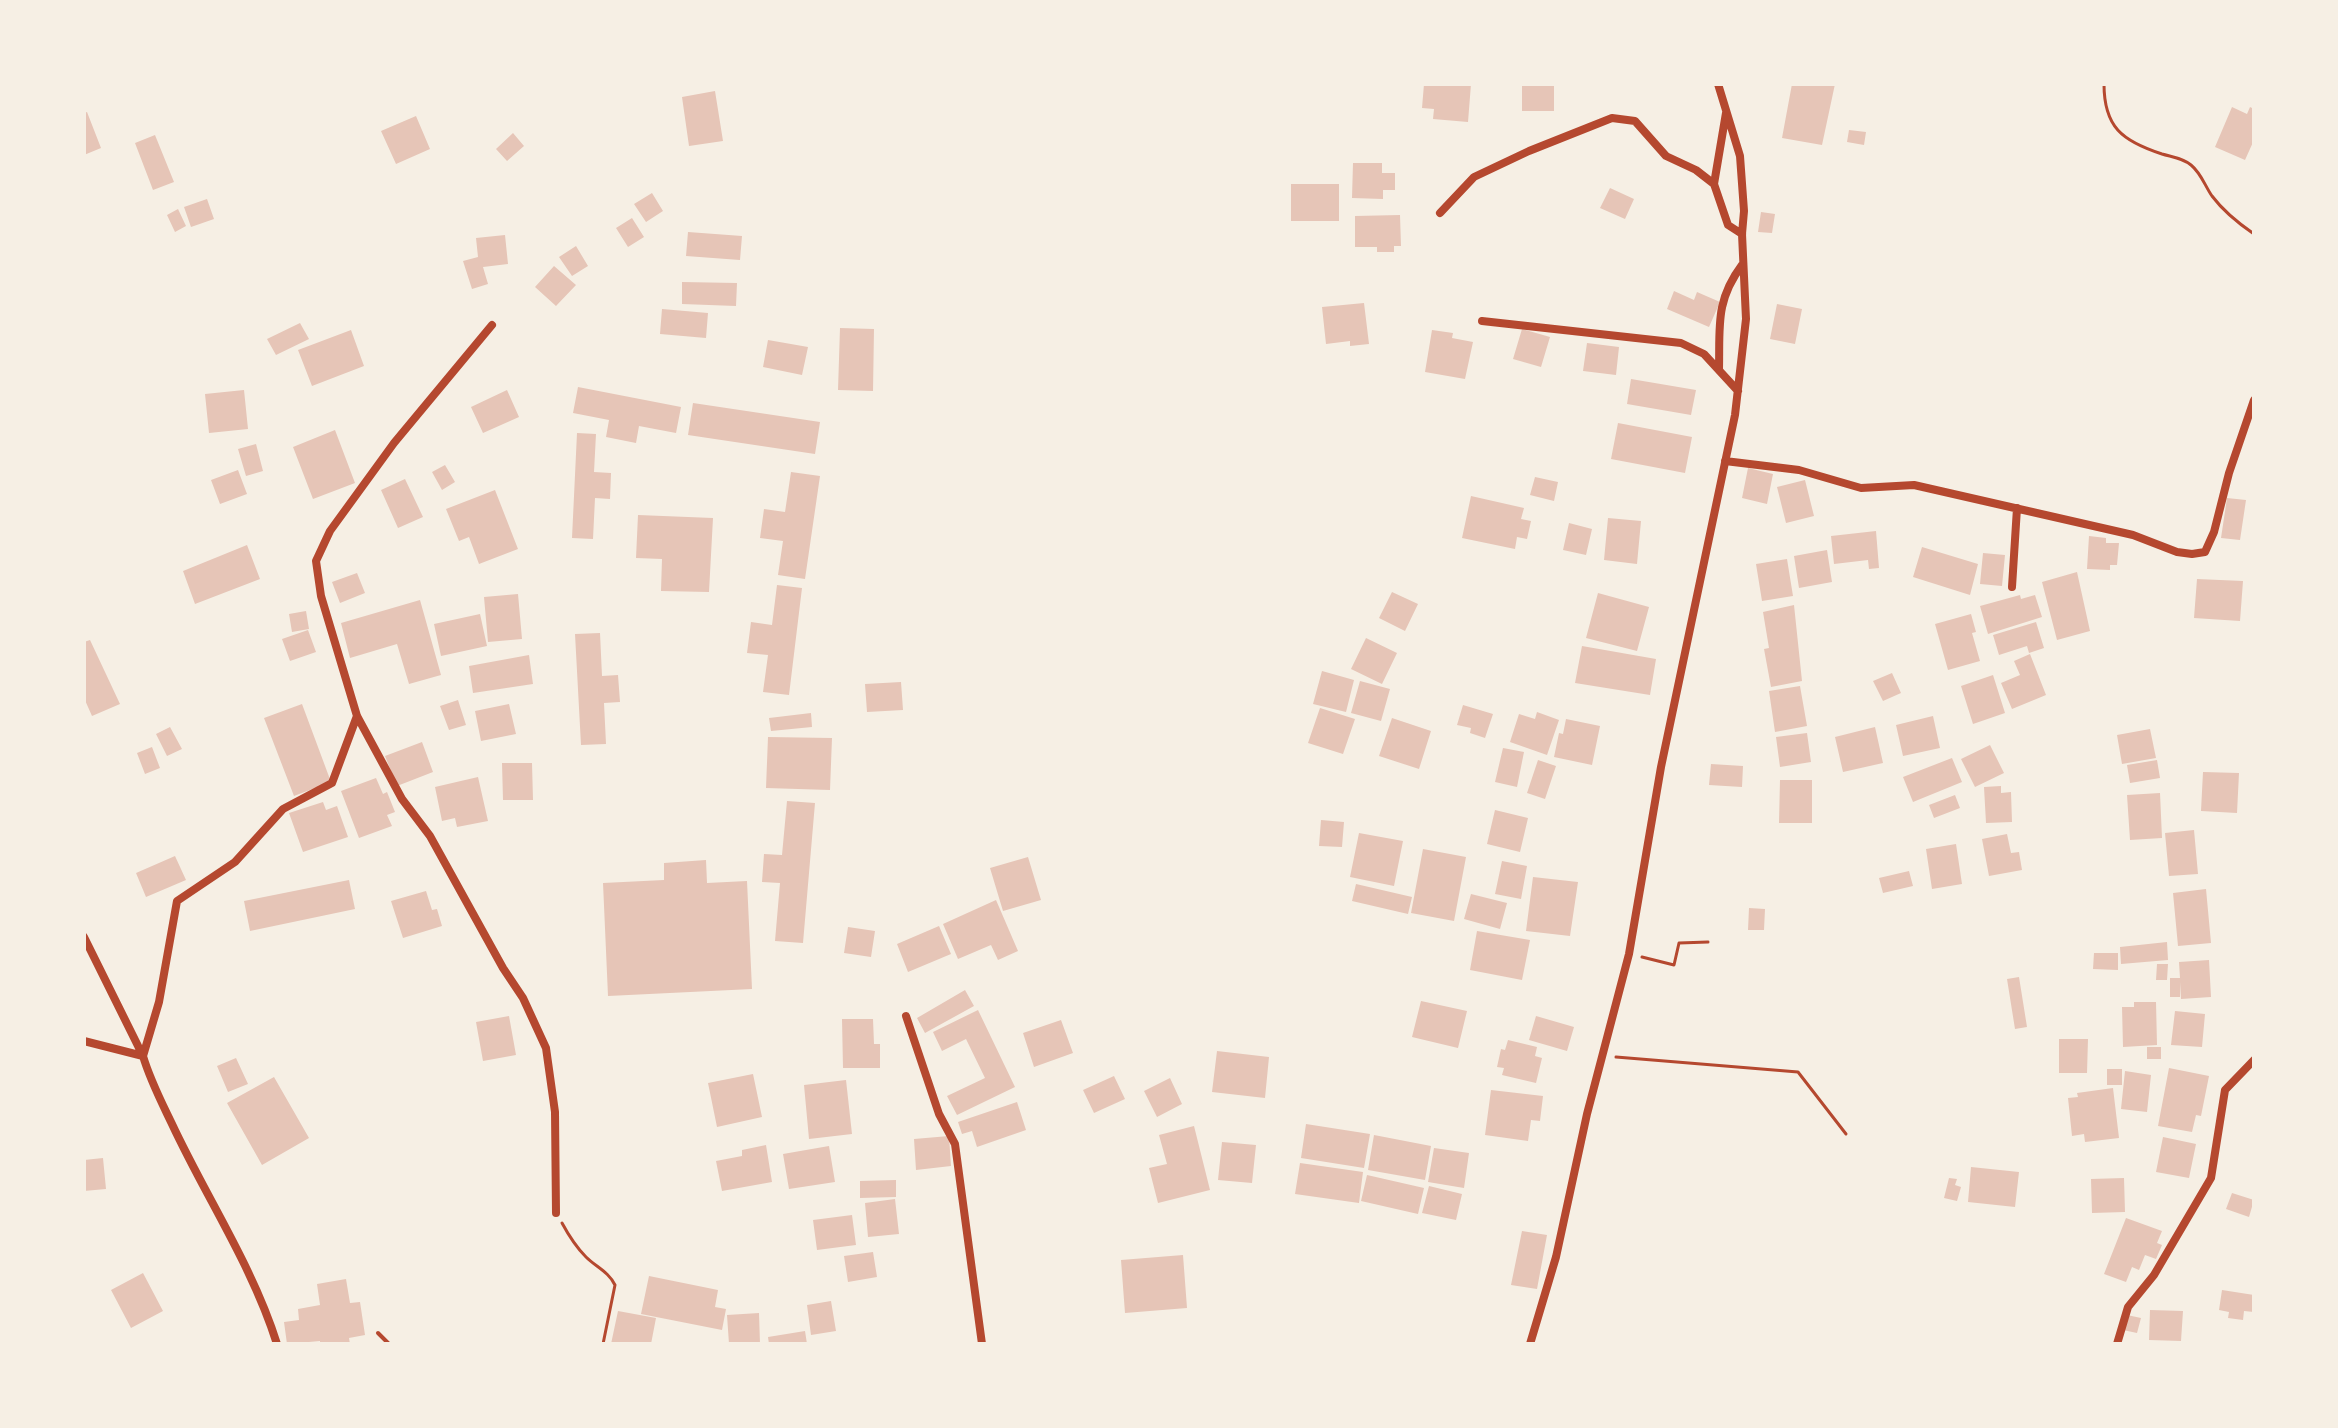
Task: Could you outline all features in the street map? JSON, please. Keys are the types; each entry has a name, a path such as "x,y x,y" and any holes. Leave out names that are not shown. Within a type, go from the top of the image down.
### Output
{"street":[{"path":"1530,1344 1556,1257 1629,954 1661,767 1738,391 1746,319 1742,234 1744,211 1740,156 1718,84"},
{"path":"1727,109 1714,184 1728,225 1742,234"},
{"path":"1440,213 1474,177 1612,118 1635,121 1666,156 1696,170 1714,184"},
{"path":"1719,369 1721,303 1743,265"},
{"path":"1482,321 1681,343 1704,354 1738,391"},
{"path":"492,325 394,443 330,531 316,561 321,596 357,716 402,799 430,836 503,968 523,998 546,1048 555,1112 556,1213"},
{"path":"1725,461 1799,470 1861,488 1914,485 2133,535 2177,552 2192,554 2205,552 2214,532 2229,473 2254,400"},
{"path":"2012,587 2017,508"},
{"path":"143,1056 159,1002 177,901 235,862 283,809 332,783 357,716"},
{"path":"84,937 143,1056 149,1076 196,1175 265,1305 277,1344"},
{"path":"906,1016 939,1114 955,1144 982,1344"},
{"path":"84,1041 143,1056"},
{"path":"2117,1344 2128,1307 2154,1275 2211,1178 2225,1090 2254,1060"}],"lane":[{"path":"378,1333 389,1344"}],"path":[{"path":"2104,84 2104,103 2109,121 2124,136 2140,146 2184,160 2195,168 2223,210 2254,234"},
{"path":"1629,954 1674,965 1679,943 1708,942"},
{"path":"1602,1056 1798,1072 1846,1134"},
{"path":"556,1213 571,1240 587,1259 612,1278 615,1285 603,1344"}],"building":[{"path":"1424,84 1471,84 1468,122 1433,119 1434,109 1422,108"},
{"path":"1792,84 1835,84 1822,145 1782,138"},
{"path":"1522,85 1554,85 1554,111 1522,111"},
{"path":"715,91 723,141 689,146 682,97"},
{"path":"2232,107 2247,114 2250,107 2254,109 2254,140 2245,160 2215,147"},
{"path":"87,112 101,148 84,155 84,113"},
{"path":"416,116 430,149 396,164 381,131"},
{"path":"1849,130 1866,132 1864,145 1847,142"},
{"path":"513,133 524,146 507,161 496,149"},
{"path":"155,135 174,182 153,190 135,143"},
{"path":"1353,163 1382,163 1382,173 1395,173 1395,190 1383,190 1383,199 1352,198"},
{"path":"1291,184 1339,184 1339,221 1291,221"},
{"path":"1610,188 1634,199 1625,219 1600,208"},
{"path":"652,193 663,211 646,222 634,204"},
{"path":"207,199 214,219 191,227 184,207"},
{"path":"178,209 186,226 175,232 167,215"},
{"path":"1761,212 1775,214 1772,233 1758,232"},
{"path":"1400,215 1401,246 1394,246 1394,252 1377,252 1377,247 1355,247 1355,216"},
{"path":"632,218 644,237 628,247 616,228"},
{"path":"688,232 742,236 740,260 686,256"},
{"path":"505,235 508,264 483,267 488,284 472,289 463,261 478,257 476,238"},
{"path":"576,246 588,266 572,276 559,257"},
{"path":"554,266 576,285 556,306 535,287"},
{"path":"682,282 737,283 736,306 682,304"},
{"path":"1674,291 1694,300 1697,292 1720,302 1709,327 1667,309"},
{"path":"1364,303 1369,344 1350,346 1350,341 1326,344 1322,307"},
{"path":"1777,304 1802,309 1795,344 1770,339"},
{"path":"662,309 708,313 706,338 660,334"},
{"path":"300,323 309,339 276,355 267,339"},
{"path":"840,328 874,329 873,391 838,390"},
{"path":"1522,329 1550,337 1541,367 1513,359"},
{"path":"351,330 364,366 312,386 298,350"},
{"path":"1432,330 1453,333 1452,338 1473,342 1465,379 1425,372"},
{"path":"768,340 808,347 802,375 763,367"},
{"path":"1587,343 1619,347 1616,375 1583,371"},
{"path":"1631,379 1696,390 1691,415 1627,404"},
{"path":"578,387 681,407 676,433 639,426 636,443 606,437 609,420 573,413"},
{"path":"244,390 248,429 209,433 205,394"},
{"path":"507,390 519,417 483,433 471,407"},
{"path":"693,403 820,422 815,454 688,435"},
{"path":"1618,423 1692,437 1685,473 1611,459"},
{"path":"335,430 355,483 313,499 293,447"},
{"path":"577,433 596,434 594,472 611,473 610,499 595,498 593,539 572,538"},
{"path":"256,444 263,471 246,476 238,449"},
{"path":"445,465 455,482 442,490 432,472"},
{"path":"1748,468 1773,474 1767,504 1742,498"},
{"path":"238,470 247,494 220,504 211,480"},
{"path":"791,472 820,476 805,579 778,575 783,541 760,538 764,509 785,512"},
{"path":"1535,477 1558,482 1554,501 1530,495"},
{"path":"405,479 423,517 398,528 381,490"},
{"path":"1805,480 1814,516 1786,523 1777,487"},
{"path":"495,490 518,549 479,564 469,537 459,541 446,509"},
{"path":"1471,496 1524,508 1521,519 1531,521 1527,539 1517,537 1515,549 1462,538"},
{"path":"2227,498 2246,500 2240,540 2221,538"},
{"path":"638,515 713,518 709,592 661,591 662,559 636,558"},
{"path":"1608,518 1641,521 1637,564 1604,560"},
{"path":"1569,523 1592,529 1586,555 1563,550"},
{"path":"1876,531 1879,568 1869,569 1868,560 1834,564 1831,536"},
{"path":"2089,536 2106,538 2106,543 2119,543 2117,565 2110,565 2110,570 2087,569"},
{"path":"247,545 260,579 195,604 183,571"},
{"path":"1922,547 1978,564 1970,595 1913,577"},
{"path":"1827,550 1832,582 1799,588 1794,556"},
{"path":"1983,553 2005,555 2002,586 1980,584"},
{"path":"1787,559 1793,596 1762,601 1756,564"},
{"path":"2077,572 2090,631 2057,640 2042,582"},
{"path":"357,573 365,593 340,603 332,582"},
{"path":"2197,579 2243,581 2240,621 2194,618"},
{"path":"777,585 802,588 789,695 763,692 768,655 747,653 751,622 772,625"},
{"path":"1392,592 1418,604 1405,631 1379,618"},
{"path":"1598,593 1649,607 1637,651 1586,638"},
{"path":"518,594 522,639 488,642 484,597"},
{"path":"2020,595 2021,599 2035,595 2042,617 1988,634 1980,606"},
{"path":"420,600 441,675 409,684 397,644 350,658 341,623"},
{"path":"1794,605 1802,681 1771,687 1764,649 1769,648 1763,612"},
{"path":"306,611 309,629 292,632 289,614"},
{"path":"480,614 487,646 441,656 434,624"},
{"path":"1971,614 1976,632 1972,633 1980,661 1948,670 1935,624"},
{"path":"2036,622 2044,648 2029,653 2027,646 1999,655 1993,635"},
{"path":"308,630 316,652 290,661 282,639"},
{"path":"600,633 602,676 618,675 620,702 604,703 606,744 581,745 575,634"},
{"path":"1366,638 1397,653 1382,684 1351,669"},
{"path":"90,640 120,704 92,716 84,698 84,642"},
{"path":"1582,646 1656,659 1650,695 1575,683"},
{"path":"2030,654 2046,695 2012,709 2001,683 2020,675 2014,661"},
{"path":"529,655 533,684 473,693 469,666"},
{"path":"1322,671 1354,680 1346,712 1313,704"},
{"path":"1892,673 1901,693 1883,701 1873,681"},
{"path":"1993,675 2005,713 1973,724 1961,686"},
{"path":"1360,681 1390,689 1381,721 1351,713"},
{"path":"901,682 903,710 867,712 865,684"},
{"path":"1800,686 1807,726 1775,732 1769,691"},
{"path":"458,700 466,725 449,730 440,706"},
{"path":"302,704 331,782 294,796 264,718"},
{"path":"509,704 516,734 481,741 475,711"},
{"path":"1463,705 1493,714 1485,738 1470,733 1471,728 1457,725"},
{"path":"1320,708 1355,719 1343,754 1308,743"},
{"path":"1537,712 1559,720 1547,755 1510,742 1519,714 1535,719"},
{"path":"811,713 812,727 771,731 769,718"},
{"path":"1933,716 1940,748 1903,756 1896,725"},
{"path":"1392,718 1431,731 1419,769 1379,756"},
{"path":"1566,719 1600,726 1592,765 1554,757 1559,733 1563,734"},
{"path":"170,727 182,749 167,756 156,734"},
{"path":"1875,727 1883,763 1843,772 1835,737"},
{"path":"2150,729 2156,758 2122,764 2117,735"},
{"path":"1807,733 1811,762 1780,767 1776,737"},
{"path":"768,737 832,738 830,790 766,788"},
{"path":"422,742 433,772 397,786 385,756"},
{"path":"1990,745 2004,773 1975,787 1961,759"},
{"path":"152,747 160,768 145,774 137,753"},
{"path":"1503,748 1524,752 1517,787 1495,782"},
{"path":"1952,758 1962,782 1913,802 1903,777"},
{"path":"1538,760 1556,766 1545,799 1527,793"},
{"path":"2157,760 2160,778 2130,783 2127,765"},
{"path":"502,763 532,763 533,800 503,800"},
{"path":"1711,764 1743,766 1742,787 1709,785"},
{"path":"2203,772 2239,773 2237,813 2201,811"},
{"path":"478,777 488,821 457,827 455,818 442,821 435,787"},
{"path":"376,778 383,794 387,792 395,812 387,815 392,826 359,838 341,791"},
{"path":"1780,780 1812,780 1812,823 1779,823"},
{"path":"2001,786 2001,793 2011,792 2012,822 1986,823 1984,787"},
{"path":"2160,793 2162,838 2130,840 2127,795"},
{"path":"1955,795 1960,808 1934,818 1929,805"},
{"path":"787,801 815,803 803,943 775,941 780,883 762,882 764,854 782,855"},
{"path":"323,802 326,810 337,806 348,837 303,852 289,813"},
{"path":"1495,810 1528,818 1520,852 1487,844"},
{"path":"1321,820 1344,822 1342,847 1319,846"},
{"path":"2194,830 2198,874 2169,876 2165,833"},
{"path":"1359,833 1403,841 1394,886 1350,877"},
{"path":"2007,834 2011,853 2019,852 2022,870 1989,876 1982,839"},
{"path":"1956,844 1962,884 1932,889 1926,849"},
{"path":"1423,849 1466,857 1454,921 1411,913"},
{"path":"175,856 186,880 146,897 136,873"},
{"path":"1028,857 1041,900 1003,911 990,868"},
{"path":"706,860 707,883 747,881 752,989 608,996 603,883 664,880 664,863"},
{"path":"1502,861 1527,866 1521,899 1495,894"},
{"path":"1909,871 1913,886 1883,893 1879,878"},
{"path":"1533,877 1578,882 1570,936 1526,931"},
{"path":"349,880 355,909 250,931 244,901"},
{"path":"1356,884 1412,897 1408,914 1352,901"},
{"path":"2206,889 2211,943 2178,946 2173,893"},
{"path":"426,891 432,910 437,909 442,926 403,938 391,901"},
{"path":"1471,894 1507,903 1500,929 1464,919"},
{"path":"996,900 1018,951 998,960 991,945 958,959 943,924"},
{"path":"1749,908 1765,909 1764,930 1748,930"},
{"path":"939,926 951,954 908,972 897,944"},
{"path":"848,927 875,931 871,957 844,953"},
{"path":"1477,931 1530,940 1522,980 1470,970"},
{"path":"2167,942 2168,960 2121,964 2120,947"},
{"path":"2094,953 2118,953 2118,970 2093,969"},
{"path":"2209,960 2211,997 2181,999 2180,982 2180,997 2170,997 2170,978 2180,978 2179,962"},
{"path":"2157,964 2168,964 2167,980 2156,980"},
{"path":"2019,977 2027,1027 2015,1029 2007,979"},
{"path":"965,990 974,1006 925,1033 917,1018"},
{"path":"1421,1001 1467,1011 1458,1048 1412,1037"},
{"path":"2134,1002 2156,1002 2157,1045 2123,1047 2122,1007 2134,1007"},
{"path":"978,1010 1015,1087 957,1115 947,1096 985,1078 966,1039 942,1051 933,1032"},
{"path":"2175,1011 2205,1014 2202,1047 2171,1045"},
{"path":"509,1016 516,1055 483,1061 476,1022"},
{"path":"1536,1016 1574,1027 1567,1051 1529,1040"},
{"path":"842,1019 873,1019 874,1044 880,1044 880,1068 843,1068"},
{"path":"1061,1020 1073,1053 1034,1067 1023,1033"},
{"path":"2059,1039 2088,1039 2087,1073 2059,1073"},
{"path":"1508,1040 1537,1047 1535,1056 1542,1058 1536,1083 1502,1075 1504,1068 1497,1067 1501,1049 1505,1050"},
{"path":"2147,1047 2161,1047 2161,1059 2147,1059"},
{"path":"1217,1051 1269,1057 1265,1098 1212,1092"},
{"path":"236,1058 248,1084 228,1092 217,1066"},
{"path":"2169,1068 2209,1076 2201,1116 2196,1115 2192,1132 2158,1126"},
{"path":"2107,1069 2122,1069 2122,1085 2107,1085"},
{"path":"2125,1071 2151,1075 2147,1112 2121,1109"},
{"path":"753,1074 762,1117 717,1127 708,1083"},
{"path":"1114,1076 1125,1099 1094,1113 1083,1090"},
{"path":"274,1077 309,1138 262,1165 227,1103"},
{"path":"1170,1078 1182,1104 1157,1117 1144,1091"},
{"path":"846,1080 852,1134 809,1139 804,1085"},
{"path":"2113,1088 2119,1138 2085,1142 2084,1134 2072,1136 2068,1098 2078,1097 2077,1093"},
{"path":"1491,1090 1543,1096 1540,1121 1531,1120 1528,1141 1485,1135"},
{"path":"1017,1102 1026,1130 977,1147 972,1131 962,1134 958,1122"},
{"path":"1306,1124 1370,1134 1364,1168 1301,1158"},
{"path":"1194,1126 1210,1190 1158,1203 1149,1168 1167,1164 1159,1135"},
{"path":"1374,1135 1431,1146 1425,1180 1368,1170"},
{"path":"949,1136 951,1166 916,1170 914,1139"},
{"path":"2163,1137 2196,1144 2189,1178 2156,1172"},
{"path":"1222,1142 1256,1145 1252,1183 1218,1180"},
{"path":"766,1145 772,1182 722,1191 716,1161 742,1156 742,1150"},
{"path":"829,1146 835,1182 789,1189 783,1154"},
{"path":"1434,1148 1469,1153 1464,1188 1428,1182"},
{"path":"103,1158 106,1189 84,1191 84,1160"},
{"path":"1300,1163 1363,1172 1359,1203 1295,1194"},
{"path":"1971,1167 2019,1172 2015,1207 1968,1202"},
{"path":"1367,1175 1424,1188 1418,1214 1361,1201"},
{"path":"1949,1178 1957,1179 1955,1185 1961,1187 1957,1201 1944,1198"},
{"path":"2124,1178 2125,1212 2092,1213 2091,1179"},
{"path":"896,1180 896,1197 860,1198 860,1181"},
{"path":"1429,1186 1462,1194 1456,1220 1422,1213"},
{"path":"2232,1193 2254,1200 2249,1217 2226,1209"},
{"path":"895,1199 899,1234 868,1237 865,1203"},
{"path":"852,1215 856,1245 817,1250 813,1220"},
{"path":"2126,1218 2162,1231 2157,1243 2162,1245 2156,1259 2145,1255 2139,1270 2132,1267 2126,1282 2104,1274"},
{"path":"1522,1231 1547,1235 1537,1289 1511,1285"},
{"path":"873,1252 877,1277 848,1282 844,1256"},
{"path":"1183,1255 1187,1308 1125,1313 1121,1260"},
{"path":"143,1273 163,1311 131,1328 111,1290"},
{"path":"649,1276 718,1290 715,1307 726,1309 722,1330 641,1314"},
{"path":"346,1279 350,1303 360,1302 365,1335 349,1338 350,1344 320,1344 320,1341 287,1344 284,1322 299,1320 298,1309 320,1305 317,1284"},
{"path":"2222,1290 2254,1295 2254,1312 2244,1311 2243,1320 2228,1318 2229,1312 2219,1310"},
{"path":"831,1301 836,1331 811,1335 807,1305"},
{"path":"2150,1310 2183,1311 2181,1341 2149,1340"},
{"path":"618,1311 656,1318 651,1344 611,1344"},
{"path":"759,1313 760,1344 729,1344 727,1315"},
{"path":"2127,1315 2141,1318 2137,1333 2123,1330"},
{"path":"805,1331 807,1344 769,1344 768,1337"}]}
